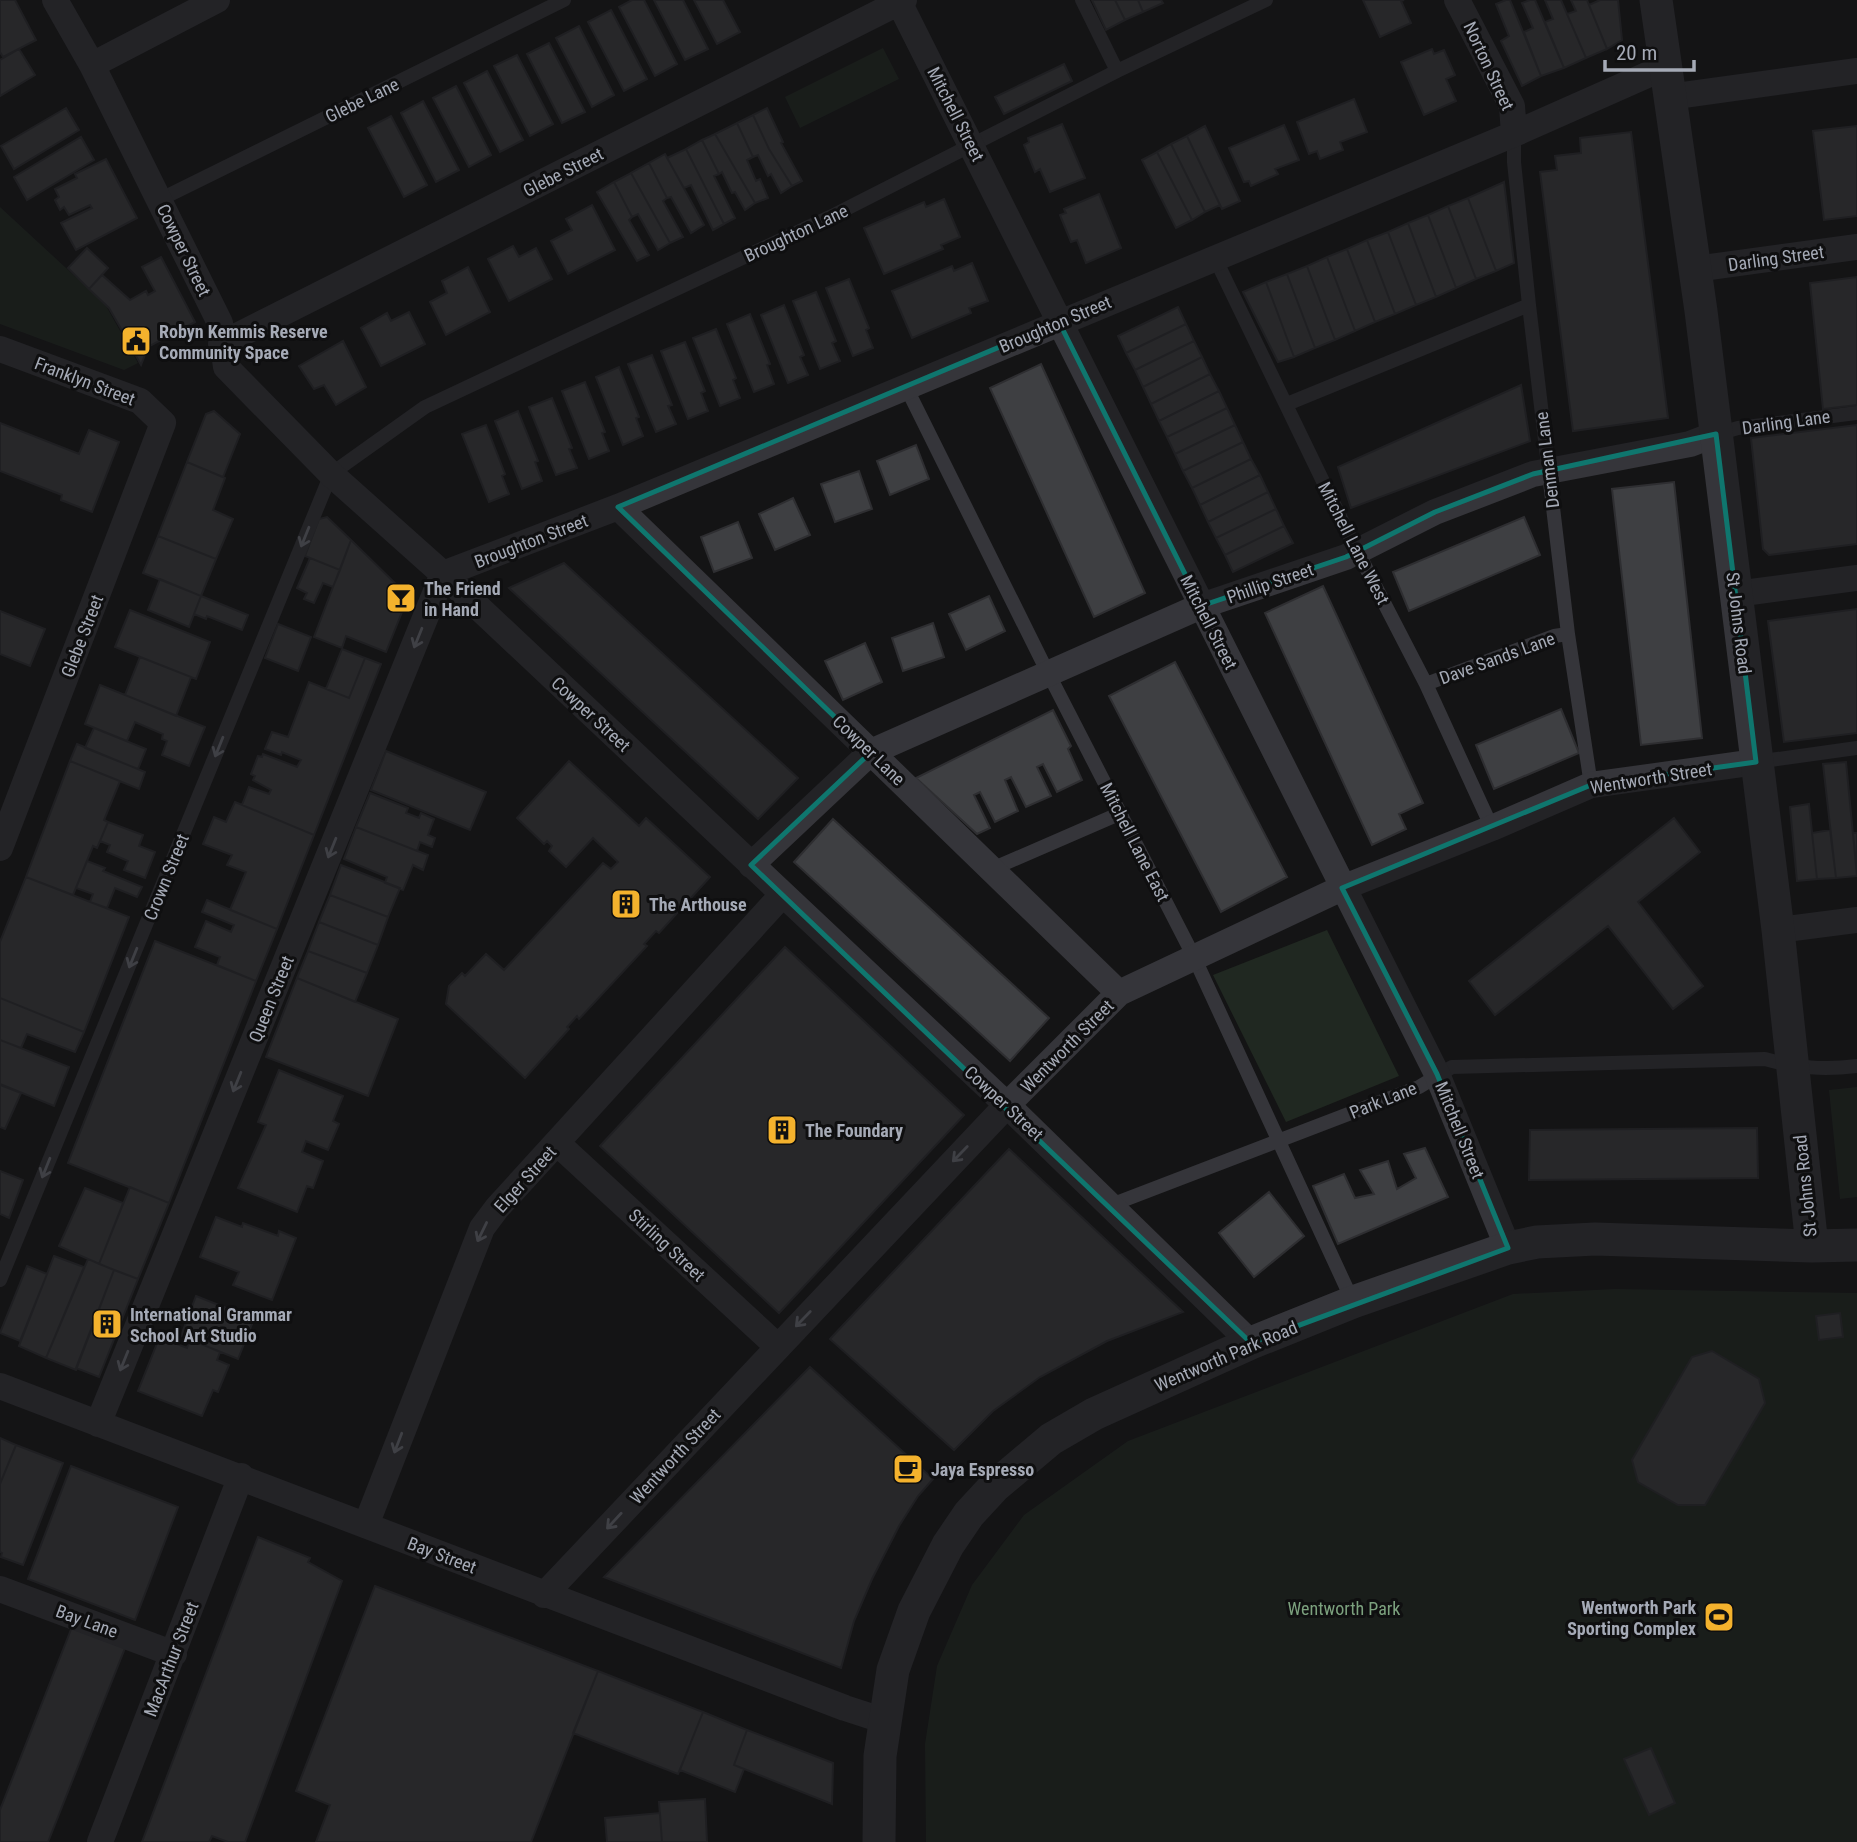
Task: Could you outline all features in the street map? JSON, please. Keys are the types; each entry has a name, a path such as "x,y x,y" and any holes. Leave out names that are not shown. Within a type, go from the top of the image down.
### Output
{"street":[{"name":"Cowper Street","path":"55,0 92,65 220,323 226,367 331,474 443,574 1007,1105 1251,1343"},
{"path":"92,65 217,0"},
{"name":"Norton Street","path":"1457,0 1512,106 1514,134"},
{"name":"St Johns Road","path":"1656,0 1695,269 1779,930 1812,1246"},
{"name":"Mitchell Street","path":"900,1 1437,1074 1508,1248"},
{"name":"Glebe Street","path":"221,345 900,1"},
{"name":"Broughton Street","path":"443,574 618,507 1514,134 1667,82 1857,71"},
{"name":"Darling Street","path":"1695,269 1857,247"},
{"name":"Franklyn Street","path":"0,349 140,401 163,424"},
{"name":"Glebe Street","path":"0,848 163,424"},
{"name":"Phillip Street","path":"751,865 870,752 1201,606 1346,557 1435,512 1549,470 1690,444 1716,434"},
{"name":"Cowper Lane","path":"618,507 1119,993"},
{"name":"Queen Street","path":"98,1424 443,574"},
{"path":"1736,594 1857,578"},
{"name":"Wentworth Street","path":"544,1595 1007,1105 1119,993 1342,888 1591,785 1756,762"},
{"name":"Elger Street","path":"366,1525 482,1228 497,1208 783,894"},
{"path":"1779,930 1857,920"},
{"name":"Stirling Street","path":"557,1143 777,1346"},
{"name":"Wentworth Park Road","path":"879,1842 880,1756 894,1670 918,1600 948,1545 969,1514 994,1487 1051,1439 1094,1414 1251,1343 1353,1302 1508,1248 1537,1242 1595,1239 1857,1245"},
{"name":"Bay Street","path":"0,1386 241,1476 544,1595 886,1721"},
{"name":"MacArthur Street","path":"100,1842 241,1476"},
{"name":"Bay Lane","path":"0,1589 174,1654"}],"lane":[{"name":"Glebe Lane","path":"159,200 564,0"},
{"path":"1082,0 1117,71"},
{"name":"Broughton Lane","path":"331,474 425,407 836,214 1117,71 1266,0"},
{"name":"Denman Lane","path":"1514,134 1514,162 1529,305 1568,634 1591,785"},
{"name":"Mitchell Lane West","path":"1216,258 1357,551 1426,684 1492,828"},
{"path":"1287,404 1529,305"},
{"name":"Mitchell Lane East","path":"906,387 1048,673 1194,957 1353,1302"},
{"name":"Darling Lane","path":"1716,434 1738,428 1857,413"},
{"name":"Crown Street","path":"0,1280 331,474"},
{"name":"Dave Sands Lane","path":"1426,684 1554,636 1568,634"},
{"path":"1756,762 1857,748"},
{"path":"992,869 1121,813"},
{"name":"Park Lane","path":"1111,1205 1419,1087 1452,1066 1765,1059 1824,1070 1857,1066"}],"highlighted area":[{"path":"1059,322 1201,606 1346,557 1435,512 1533,474 1716,434 1756,762 1591,785 1342,888 1437,1074 1508,1248 1251,1343 751,865 871,752 618,507"}],"green space":[{"path":"883,48 899,79 800,128 785,97"},
{"path":"0,207 105,304 138,363 124,370 0,324"},
{"path":"1327,930 1399,1076 1286,1122 1213,975"},
{"path":"1857,1087 1857,1197 1840,1199 1829,1090"},
{"name":"Wentworth Park","path":"1615,1289 1857,1293 1857,1842 926,1842 925,1744 937,1666 972,1585 1024,1515 1128,1441 1513,1294"}],"building":[{"path":"0,0 15,0 36,40 3,57 0,52"},
{"path":"632,0 644,0 677,64 655,76 619,7"},
{"path":"654,0 683,0 708,49 685,60"},
{"path":"694,0 723,0 740,32 717,44"},
{"path":"1092,0 1115,0 1125,20 1106,30"},
{"path":"1115,0 1138,0 1143,12 1125,20"},
{"path":"1138,0 1161,0 1163,3 1143,12"},
{"path":"1363,0 1404,0 1401,1 1411,23 1380,37"},
{"path":"1510,0 1541,76 1522,86 1501,41 1509,36 1496,4"},
{"path":"1535,0 1564,68 1541,76 1524,32 1533,28 1522,3"},
{"path":"1545,0 1561,0 1586,58 1564,68 1545,22 1553,19"},
{"path":"1571,0 1587,0 1607,49 1586,58 1567,14 1576,11"},
{"path":"1600,0 1618,0 1622,40 1607,49 1589,5"},
{"path":"611,10 647,79 624,91 588,22"},
{"path":"579,26 614,95 592,107 556,38"},
{"path":"549,43 585,112 562,123 527,54"},
{"path":"19,49 35,75 0,96 0,60"},
{"path":"1432,49 1434,54 1444,50 1455,75 1446,79 1456,101 1424,115 1401,62"},
{"path":"517,55 553,124 530,136 494,66"},
{"path":"1064,64 1072,81 1004,114 995,97"},
{"path":"487,71 523,140 500,152 464,83"},
{"path":"456,86 491,155 469,167 433,98"},
{"path":"1354,99 1367,132 1340,142 1343,150 1320,159 1317,151 1309,154 1297,122"},
{"path":"423,101 459,170 436,182 401,113"},
{"path":"66,108 79,130 14,169 1,146"},
{"path":"767,108 783,142 781,143 802,181 792,186 769,149 753,115"},
{"path":"753,115 769,149 792,186 781,193 771,174 768,176 758,155 753,157 737,123"},
{"path":"391,116 427,185 404,197 368,128"},
{"path":"737,123 753,157 747,160 756,181 760,179 768,198 755,203 715,134"},
{"path":"1062,124 1085,178 1050,192 1040,169 1035,172 1024,145 1029,142 1028,138"},
{"path":"1284,125 1299,160 1275,169 1278,174 1251,186 1249,181 1244,182 1229,148"},
{"path":"1205,126 1240,201 1222,209 1187,136"},
{"path":"1857,126 1857,216 1824,220 1813,131"},
{"path":"1631,132 1668,418 1573,431 1540,172 1557,170 1555,156 1581,153 1580,138"},
{"path":"715,134 755,203 745,210 735,192 732,193 722,172 719,174 702,140"},
{"path":"1187,136 1220,205 1205,212 1171,144"},
{"path":"81,137 94,160 27,200 14,177"},
{"path":"702,140 719,174 714,176 735,218 724,224 686,149"},
{"path":"1171,144 1205,212 1192,220 1157,152"},
{"path":"686,149 724,224 713,230 691,185 684,188 667,158"},
{"path":"1157,152 1192,220 1176,228 1142,160"},
{"path":"665,154 704,225 691,233 671,197 667,198 649,163"},
{"path":"106,159 137,218 76,250 61,223 92,208 90,205 69,215 64,207 60,210 55,200 59,197 55,189 77,178 75,174"},
{"path":"649,163 667,198 663,201 683,237 670,243 631,173"},
{"path":"631,173 670,243 658,250 638,214 632,217 614,182"},
{"path":"614,182 632,217 629,220 649,255 637,261 597,192"},
{"path":"1504,182 1514,263 1496,271 1468,198"},
{"path":"1099,194 1121,248 1086,263 1077,240 1071,242 1060,215 1066,213 1064,209"},
{"path":"1468,198 1496,271 1476,279 1448,206"},
{"path":"944,199 960,237 941,245 943,249 884,274 864,228 924,202 926,207"},
{"path":"592,205 615,250 568,274 551,241 572,230 566,219"},
{"path":"1448,206 1476,279 1456,288 1428,215"},
{"path":"1428,215 1456,288 1436,297 1408,223"},
{"path":"1408,223 1436,297 1416,305 1388,232"},
{"path":"1388,232 1416,305 1395,314 1367,240"},
{"path":"1367,240 1395,314 1375,322 1347,249"},
{"path":"513,246 519,257 536,248 552,279 509,301 488,259"},
{"path":"87,248 108,268 89,289 68,268"},
{"path":"1347,249 1375,322 1355,331 1327,257"},
{"path":"161,257 195,322 148,347 138,327 124,334 109,308 89,289 102,275 130,300 146,291 148,295 155,291 142,267"},
{"path":"1327,257 1355,331 1335,340 1307,266"},
{"path":"972,263 988,301 969,308 971,313 912,338 892,291 952,266 954,271"},
{"path":"1307,266 1335,340 1315,348 1287,274"},
{"path":"468,267 490,312 446,335 430,302 447,293 442,281"},
{"path":"1287,274 1315,348 1294,357 1266,282"},
{"path":"1857,277 1857,405 1823,409 1810,283"},
{"path":"849,279 869,328 866,330 873,348 853,356 826,288"},
{"path":"1266,282 1294,357 1278,362 1243,292"},
{"path":"816,292 836,341 832,343 840,361 820,369 793,301"},
{"path":"784,305 804,355 800,357 808,375 788,383 761,315"},
{"path":"1178,307 1186,324 1126,353 1118,336"},
{"path":"409,312 425,344 381,366 361,328 387,313 391,321"},
{"path":"750,314 770,364 767,365 774,384 754,392 727,324"},
{"path":"1186,324 1194,341 1135,370 1126,353"},
{"name":"Robyn Kemmis Reserve Community Space","path":"138,327 148,347 141,365 124,334"},
{"path":"716,329 736,378 733,380 740,398 720,406 693,338"},
{"path":"343,341 366,387 336,405 324,385 314,389 299,366"},
{"path":"1194,341 1202,357 1143,387 1135,370"},
{"path":"685,342 705,391 701,393 708,411 688,419 661,351"},
{"path":"652,355 672,405 668,406 676,424 656,432 628,364"},
{"path":"1202,357 1210,374 1151,404 1143,387"},
{"path":"1041,364 1145,593 1094,617 990,388"},
{"path":"619,367 639,417 636,418 643,436 623,445 596,377"},
{"path":"1210,374 1219,391 1159,421 1151,404"},
{"path":"585,382 605,432 602,433 609,451 589,459 562,391"},
{"path":"1521,385 1530,441 1351,508 1338,467"},
{"path":"1219,391 1227,408 1167,437 1159,421"},
{"path":"552,398 577,468 556,475 529,407"},
{"path":"1227,408 1235,425 1175,454 1167,437"},
{"path":"214,411 240,434 223,477 187,462 206,414"},
{"path":"518,411 538,461 535,462 542,481 522,489 495,421"},
{"path":"0,423 79,454 89,430 119,442 92,512 61,500 62,495 0,471"},
{"path":"486,425 505,474 502,476 509,494 489,502 462,434"},
{"path":"1235,425 1243,442 1183,471 1175,454"},
{"path":"1857,425 1857,544 1769,555 1763,549 1751,438"},
{"path":"1243,442 1251,459 1192,488 1183,471"},
{"path":"916,445 929,479 890,495 877,461"},
{"path":"1251,459 1260,475 1200,505 1192,488"},
{"path":"187,462 225,478 213,510 233,519 216,559 158,536"},
{"path":"859,471 872,509 835,522 821,484"},
{"path":"1260,475 1268,492 1208,522 1200,505"},
{"path":"1674,482 1702,738 1641,745 1612,489"},
{"path":"1268,492 1276,509 1216,538 1208,522"},
{"path":"793,498 810,535 775,550 759,514"},
{"path":"1276,509 1284,526 1225,555 1216,538"},
{"path":"327,517 351,540 340,570 305,556 319,519"},
{"path":"1524,517 1540,555 1409,611 1393,572"},
{"path":"738,522 752,558 714,572 701,537"},
{"path":"1284,526 1293,543 1233,572 1225,555"},
{"path":"158,536 216,559 201,596 143,573"},
{"path":"351,540 403,591 406,602 386,652 346,636 342,648 314,637"},
{"path":"310,558 340,570 333,587 323,583 314,603 304,599 307,593 297,588"},
{"path":"564,563 798,778 758,819 509,588"},
{"path":"160,579 201,596 189,627 148,610"},
{"path":"1323,586 1423,803 1399,814 1406,829 1372,845 1265,613"},
{"path":"201,596 248,615 242,630 207,616 206,619 194,614"},
{"path":"989,596 1005,631 966,650 949,614"},
{"path":"1857,609 1857,733 1784,742 1768,621"},
{"path":"130,610 210,642 196,679 115,647"},
{"path":"0,611 45,629 30,666 0,654"},
{"path":"933,623 944,657 903,671 892,638"},
{"path":"278,624 311,637 298,671 265,658"},
{"path":"865,643 882,682 843,700 825,661"},
{"path":"342,649 365,658 349,698 326,689"},
{"path":"140,657 191,677 176,716 125,695"},
{"path":"365,658 381,664 314,835 242,805 249,787 269,794 271,790 253,780 255,776 251,774 258,756 262,757 263,754 297,767 301,760 265,749 272,732 288,737 309,682 349,698"},
{"path":"1175,662 1287,877 1221,912 1109,696"},
{"path":"100,685 205,727 189,766 162,755 167,741 162,739 163,734 135,722 127,741 85,724"},
{"path":"1561,709 1579,753 1494,789 1476,745"},
{"path":"1053,710 1071,746 1068,749 1082,780 1057,792 1043,764 1037,767 1051,796 1026,807 1011,777 1005,780 1018,811 995,822 980,792 974,795 990,828 977,834 916,778"},
{"path":"94,728 146,749 138,769 85,748"},
{"path":"77,744 145,772 139,789 70,761"},
{"path":"386,751 486,792 470,830 371,790"},
{"path":"70,761 120,781 104,820 108,822 97,848 93,846 73,895 26,877"},
{"name":"The Arthouse","path":"569,761 639,826 646,818 710,877 659,933 656,931 644,944 647,946 579,1019 577,1016 567,1027 569,1029 525,1078 446,1004 449,986 462,973 465,976 486,954 504,970 603,863 611,869 618,862 593,838 566,867 549,851 552,846 547,841 544,844 517,818"},
{"path":"1846,762 1857,876 1836,878 1823,764"},
{"path":"370,793 408,808 406,813 419,818 421,813 434,819 428,835 435,838 432,847 420,842 417,851 356,827"},
{"path":"235,802 314,835 277,929 230,910 246,872 227,865 232,855 203,844 214,817 226,822"},
{"path":"1809,804 1817,879 1797,881 1790,807"},
{"path":"1674,818 1700,852 1638,902 1703,986 1673,1009 1608,926 1495,1015 1469,981"},
{"path":"833,819 1049,1018 1010,1061 794,862"},
{"path":"108,822 143,835 139,846 155,852 145,878 124,870 128,861 107,852 110,845 100,841"},
{"path":"356,827 428,855 423,870 413,865 403,890 385,883 387,877 344,859"},
{"path":"1830,830 1836,878 1817,879 1812,833"},
{"path":"1853,833 1857,833 1857,873"},
{"path":"87,861 105,868 103,871 142,887 137,897 115,888 107,908 90,902 93,894 76,888"},
{"path":"341,865 400,888 388,917 330,895"},
{"path":"26,877 129,917 84,1032 0,998 0,942"},
{"path":"330,895 388,917 378,945 319,922"},
{"path":"207,900 277,929 256,981 217,965 220,957 195,947 206,921 231,932 234,925 202,912"},
{"path":"319,922 378,945 367,973 308,951"},
{"path":"155,941 256,981 169,1203 68,1163"},
{"name":"The Foundary","path":"785,947 964,1115 779,1313 600,1146"},
{"path":"308,951 367,973 355,1002 297,978"},
{"path":"297,978 398,1019 368,1096 266,1057"},
{"path":"0,998 84,1032 75,1052 27,1034 21,1048 0,1040"},
{"path":"0,1040 69,1067 54,1106 0,1084"},
{"path":"279,1070 343,1096 333,1121 339,1124 328,1150 306,1141 302,1152 323,1161 313,1188 307,1186 297,1212 238,1188 266,1125 258,1122"},
{"path":"0,1085 21,1093 5,1129 0,1127"},
{"path":"1757,1128 1758,1178 1529,1180 1530,1130"},
{"path":"1425,1148 1448,1197 1338,1244 1313,1186 1344,1174 1355,1198 1374,1194 1360,1170 1388,1161 1397,1189 1416,1178 1404,1154"},
{"path":"1009,1149 1183,1312 1107,1341 1040,1377 993,1411 954,1450 830,1339"},
{"path":"0,1171 23,1180 9,1218 0,1214"},
{"path":"130,1187 169,1203 138,1279 99,1264"},
{"path":"85,1188 123,1203 99,1264 59,1246"},
{"path":"1269,1192 1304,1236 1254,1277 1219,1233"},
{"path":"216,1217 242,1227 243,1223 278,1236 279,1231 296,1238 272,1300 233,1285 239,1272 200,1257"},
{"path":"54,1256 84,1267 46,1358 19,1346"},
{"path":"88,1259 114,1270 76,1370 46,1358"},
{"path":"27,1266 47,1274 20,1341 0,1333"},
{"name":"International Grammar School Art Studio","path":"114,1270 138,1279 99,1377 76,1368"},
{"path":"196,1296 254,1319 238,1359 181,1336"},
{"path":"1840,1313 1843,1337 1819,1340 1816,1316"},
{"path":"164,1339 187,1348 190,1339 220,1352 217,1360 229,1365 218,1392 213,1390 202,1416 138,1391 158,1341 163,1343"},
{"path":"1712,1351 1759,1379 1765,1403 1705,1505 1678,1505 1638,1482 1632,1460 1692,1357"},
{"path":"810,1367 933,1479 918,1496 899,1526 872,1579 854,1621 841,1668 604,1577"},
{"path":"0,1438 16,1445 0,1484"},
{"path":"16,1445 63,1463 23,1565 1,1557 0,1552 0,1484"},
{"path":"71,1466 178,1507 135,1620 28,1579"},
{"path":"258,1537 310,1558 308,1562 342,1581 245,1842 228,1842 212,1836 209,1842 142,1842"},
{"path":"375,1586 598,1671 531,1842 316,1842 330,1805 296,1791"},
{"path":"72,1627 125,1648 48,1842 0,1842 0,1810"},
{"path":"598,1671 703,1712 678,1774 573,1733"},
{"path":"703,1712 747,1730 734,1765 744,1769 735,1792 680,1770"},
{"path":"747,1730 833,1763 832,1804 734,1765"},
{"path":"1651,1748 1675,1803 1649,1815 1624,1759"},
{"path":"705,1799 707,1842 662,1842 659,1802"},
{"path":"660,1813 662,1842 607,1842 605,1818"}],"place":[{"name":"Robyn Kemmis Reserve Community Space","path":"136,341"},
{"name":"The Friend in Hand","path":"401,598"},
{"name":"The Arthouse","path":"626,904"},
{"name":"The Foundary","path":"782,1130"},
{"name":"International Grammar School Art Studio","path":"107,1324"},
{"name":"Jaya Espresso","path":"908,1469"},
{"name":"Wentworth Park Sporting Complex","path":"1719,1617"}]}
